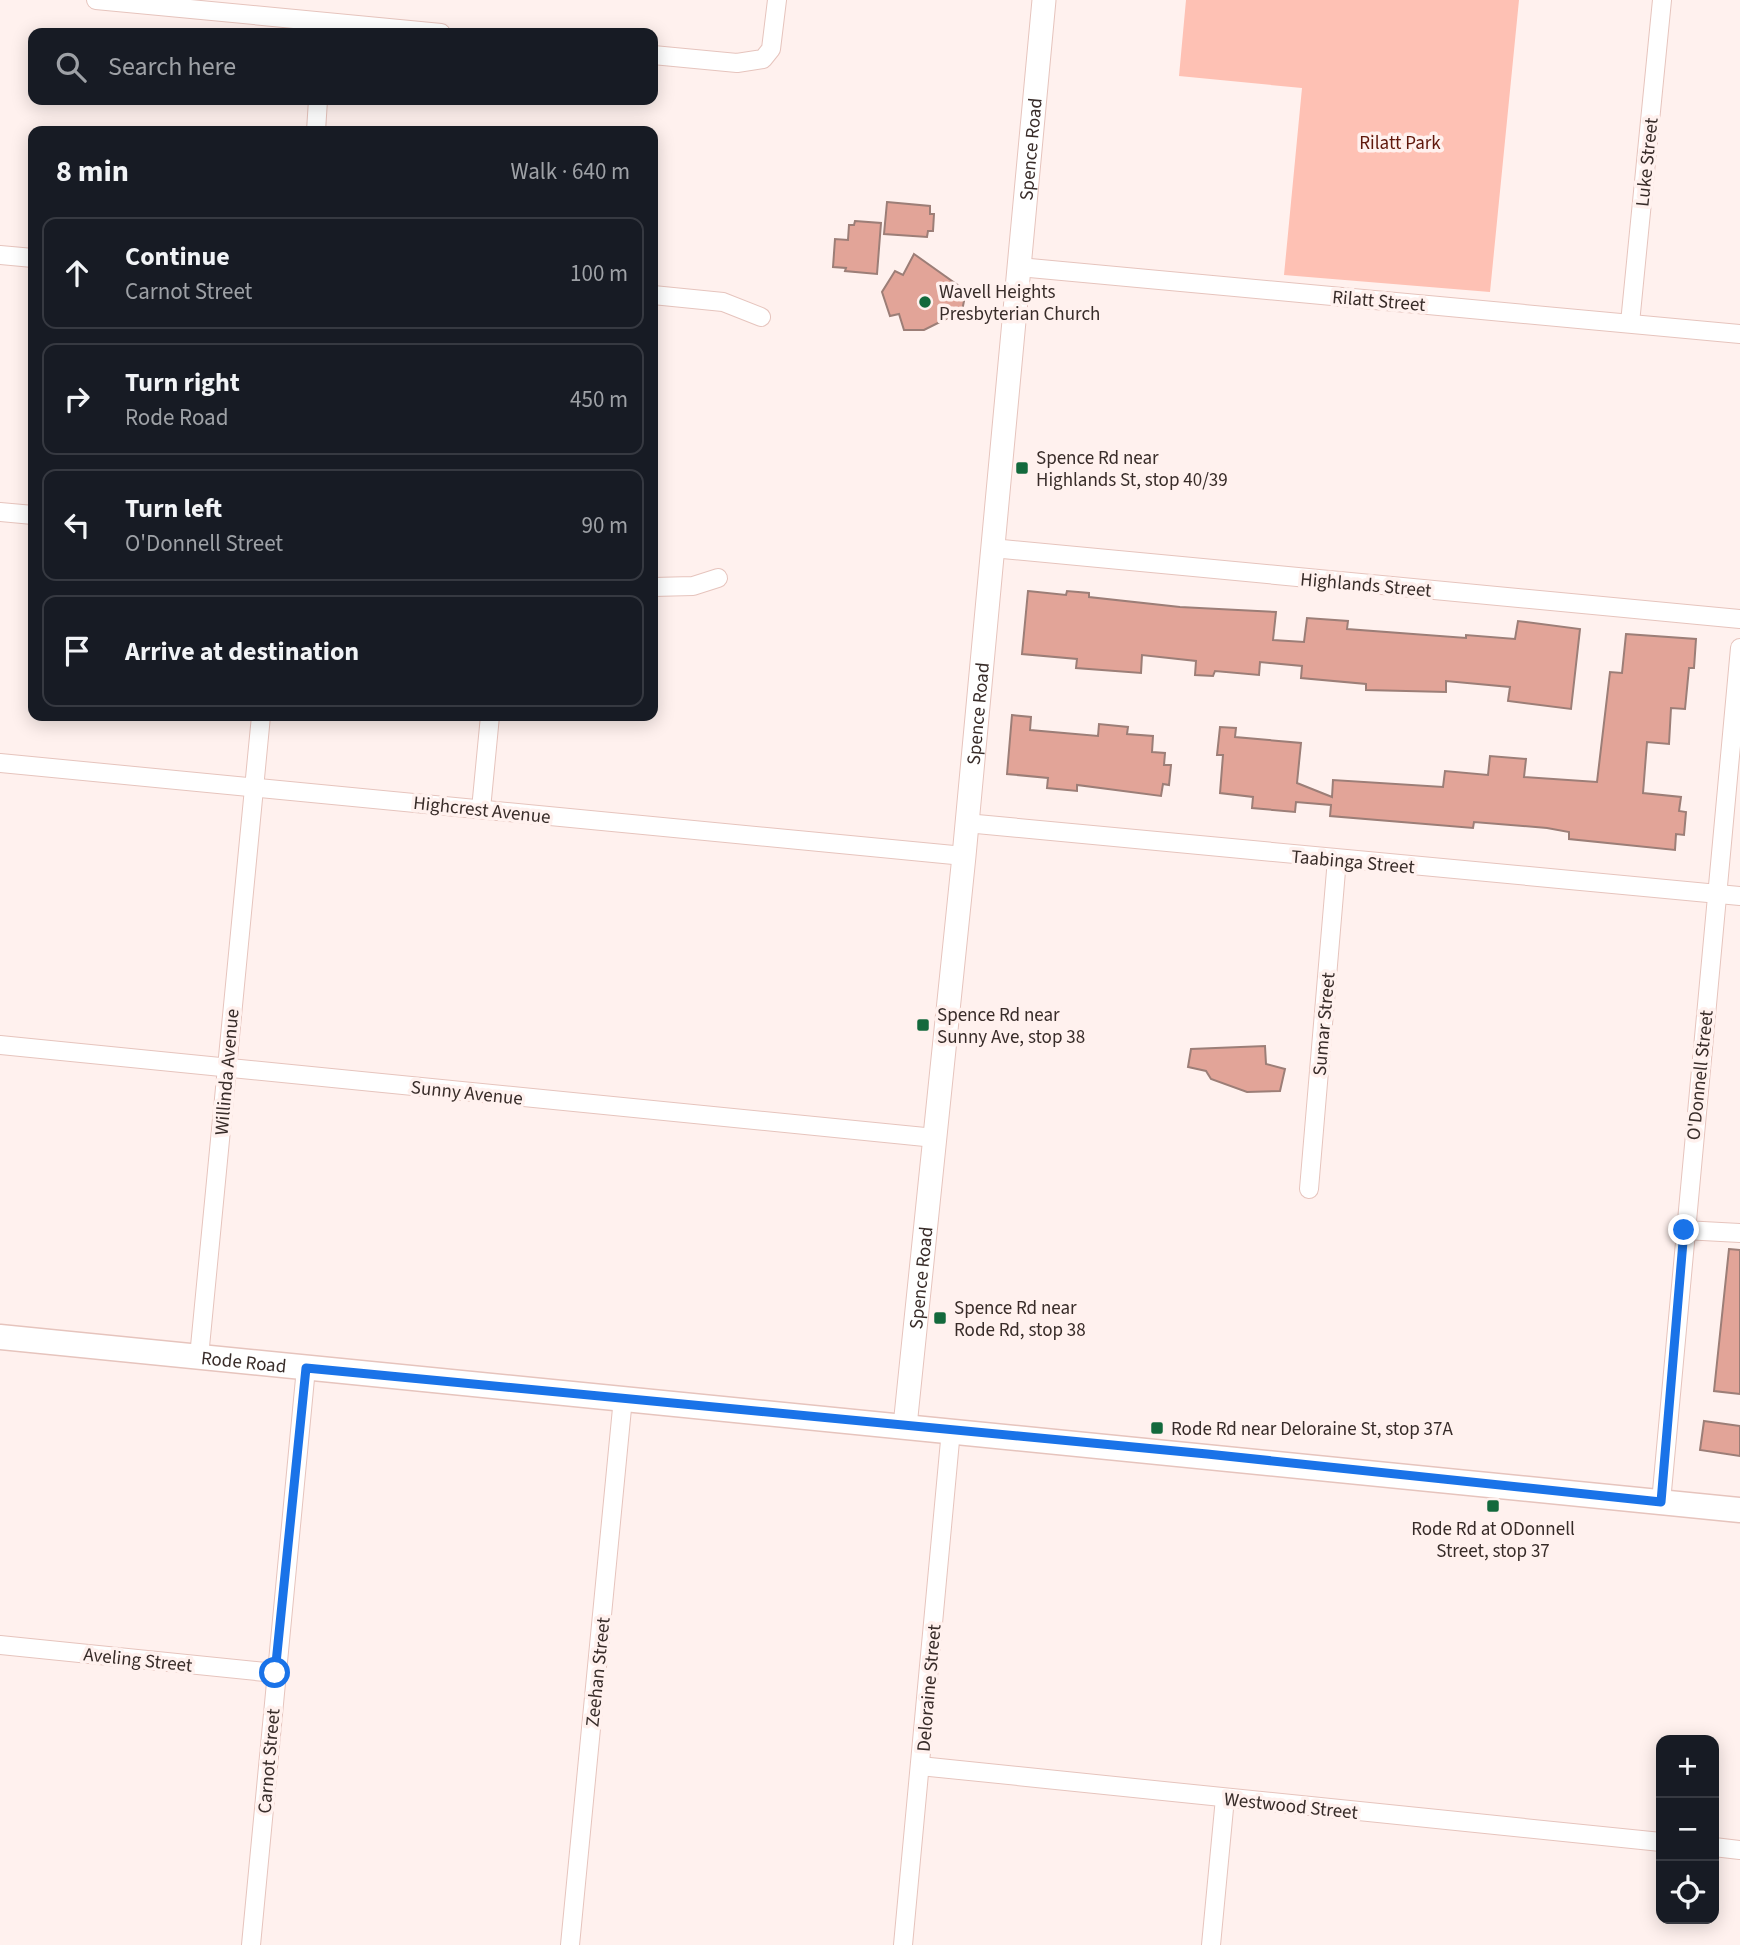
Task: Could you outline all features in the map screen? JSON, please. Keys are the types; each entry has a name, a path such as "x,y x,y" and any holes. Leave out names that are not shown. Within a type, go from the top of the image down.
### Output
{"main road":[{"name":"Rode Road","path":"0,1336 1740,1510"}],"street":[{"path":"96,0 344,28"},
{"path":"658,55 737,63 763,59 771,49 777,0"},
{"name":"Spence Road","path":"905,1426 964,856 1044,0"},
{"name":"Luke Street","path":"1630,323 1662,0"},
{"path":"316,126 318,105"},
{"path":"0,255 28,258"},
{"name":"Rilatt Street","path":"1018,267 1740,334"},
{"path":"658,296 723,302 761,317"},
{"path":"0,512 28,515"},
{"name":"Highlands Street","path":"992,548 1740,619"},
{"path":"658,587 693,586 718,578"},
{"name":"O'Donnell Street","path":"1661,1502 1684,1230 1740,648"},
{"name":"Willinda Avenue","path":"199,1357 261,721"},
{"path":"481,809 490,721"},
{"name":"Highcrest Avenue","path":"0,763 964,856"},
{"name":"Taabinga Street","path":"966,823 1740,897"},
{"name":"Sumar Street","path":"1309,1189 1336,859"},
{"name":"Sunny Avenue","path":"0,1045 935,1138"},
{"path":"1684,1230 1740,1233"},
{"name":"Carnot Street","path":"251,1945 306,1368"},
{"name":"Zeehan Street","path":"570,1945 623,1398"},
{"name":"Deloraine Street","path":"903,1945 951,1430"},
{"name":"Aveling Street","path":"0,1645 275,1673"},
{"name":"Westwood Street","path":"920,1766 1656,1841"},
{"path":"1211,1945 1225,1798"},
{"path":"1719,1848 1740,1850"}],"green space":[{"name":"Rilatt Park","path":"1186,0 1519,0 1490,292 1284,275 1302,88 1179,76"}],"building":[{"path":"887,202 930,206 930,214 934,214 933,231 928,231 927,237 884,234"},
{"path":"855,221 881,223 877,274 833,267 835,239 848,240 849,225 854,225"},
{"name":"Wavell Heights Presbyterian Church","path":"914,254 966,291 962,311 924,330 904,330 899,314 890,316 882,292 895,271 903,275"},
{"path":"1028,591 1066,595 1067,591 1089,593 1089,597 1180,607 1276,612 1273,640 1304,642 1307,618 1348,621 1347,629 1466,638 1466,635 1515,639 1518,621 1580,629 1571,709 1508,701 1510,687 1446,681 1446,692 1366,690 1366,684 1301,678 1302,666 1260,662 1259,675 1215,671 1213,676 1195,675 1196,661 1142,655 1141,673 1076,668 1077,659 1022,654"},
{"path":"1626,634 1696,639 1694,668 1689,668 1685,709 1671,708 1669,744 1647,742 1643,793 1681,797 1679,811 1686,812 1684,835 1676,834 1675,850 1569,839 1569,832 1547,828 1474,822 1473,828 1330,816 1331,805 1296,802 1295,812 1252,808 1253,797 1220,793 1223,755 1217,755 1220,727 1236,728 1235,737 1301,743 1297,783 1332,797 1333,780 1443,787 1445,771 1488,775 1490,756 1526,759 1524,777 1597,782 1610,672 1622,673"},
{"path":"1012,715 1031,717 1030,730 1098,736 1099,724 1128,727 1127,734 1153,736 1152,752 1165,753 1164,765 1171,765 1169,785 1163,784 1161,796 1077,785 1077,791 1047,788 1048,778 1007,774"},
{"path":"1265,1046 1266,1064 1285,1069 1280,1091 1247,1092 1211,1079 1206,1071 1188,1067 1191,1049"},
{"path":"1729,1249 1740,1250 1740,1394 1714,1391"},
{"path":"1704,1421 1740,1426 1740,1456 1700,1450"}],"place":[{"name":"Wavell Heights Presbyterian Church","path":"925,302"},
{"name":"Spence Rd near Highlands St, stop 40/39","path":"1022,468"},
{"name":"Spence Rd near Sunny Ave, stop 38","path":"923,1025"},
{"name":"Spence Rd near Rode Rd, stop 38","path":"940,1318"},
{"name":"Rode Rd near Deloraine St, stop 37A","path":"1157,1428"},
{"name":"Rode Rd at ODonnell Street, stop 37","path":"1493,1506"}],"route":[{"path":"275,1673 306,1368 1207,1454 1661,1502 1684,1230"}]}
